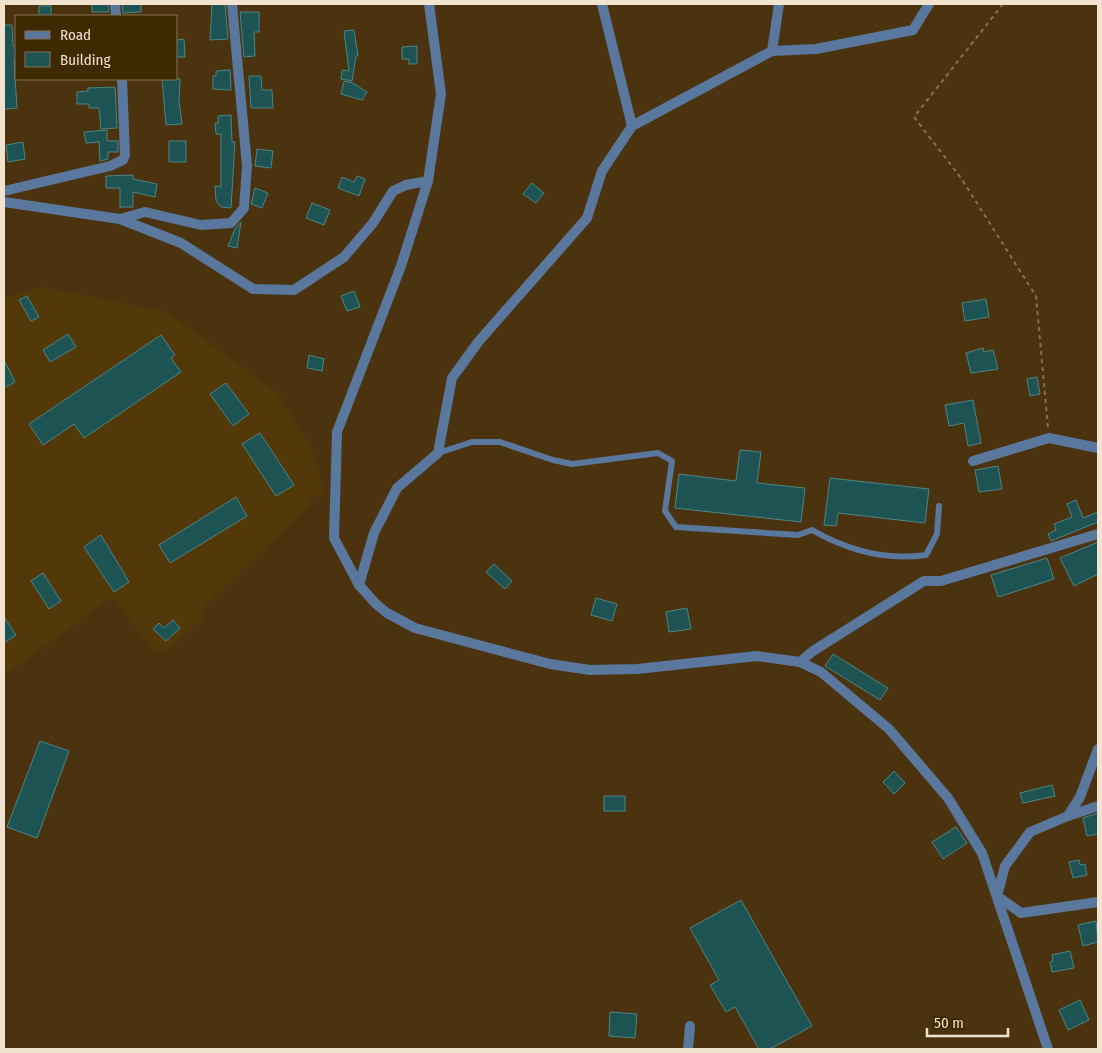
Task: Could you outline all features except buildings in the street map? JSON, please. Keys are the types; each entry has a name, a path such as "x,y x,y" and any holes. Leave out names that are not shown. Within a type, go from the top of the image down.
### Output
{"street":[{"path":"120,219 145,212 201,225 231,223 244,208 247,166 232,4"},
{"path":"429,4 441,94 428,181 401,266 338,432 334,538 359,585 381,609 415,628 550,664 590,670 637,669 757,656 800,662 821,672 889,729 948,798 982,853 1014,953 1048,1049"},
{"path":"602,4 632,126"},
{"path":"772,51 779,4"},
{"path":"359,585 374,533 397,488 438,453 452,378 479,341 587,218 602,171 632,126 772,51 816,49 913,30 929,4"},
{"path":"4,191 110,166 123,160 125,155 122,80"},
{"path":"4,202 120,219 181,243 253,289 294,290 344,257 373,223 393,191 406,184 428,181"},
{"path":"973,461 1049,438 1098,448"},
{"path":"800,662 813,651 924,581 941,581 1098,534"},
{"path":"1068,816 1080,797 1098,749"},
{"path":"997,896 1005,866 1030,832 1098,806"},
{"path":"997,896 1021,913 1098,902"},
{"path":"688,1049 690,1026"}],"lane":[{"path":"438,453 472,442 500,442 553,460 572,464 658,453 672,461 665,511 676,527 798,535 812,530 834,542 864,553 911,558 926,555 937,534 939,506"}],"path":[{"path":"1003,4 914,117 961,178 1036,296 1049,438"}],"shaded area":[{"path":"41,287 167,312 278,394 312,448 324,492 308,500 310,508 305,510 202,609 207,615 168,649 154,651 112,597 4,676 4,299"}]}
